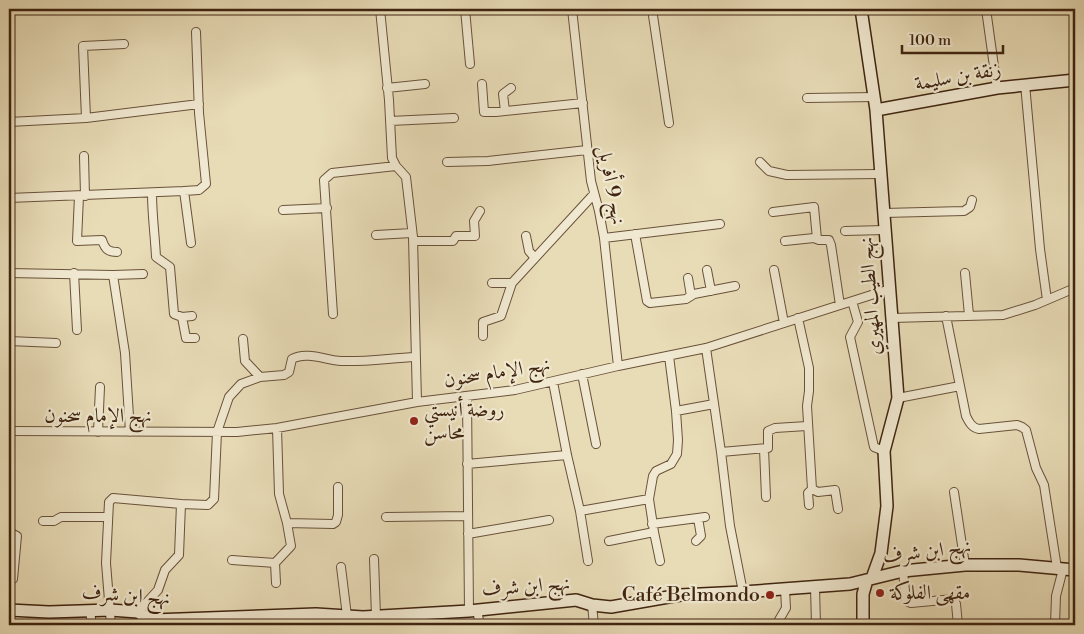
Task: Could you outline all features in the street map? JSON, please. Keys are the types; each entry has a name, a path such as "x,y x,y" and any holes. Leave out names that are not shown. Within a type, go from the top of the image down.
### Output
{"street":[{"path":"380,9 392,158 396,166 406,177 413,237 415,358 418,402"},
{"path":"465,9 470,64"},
{"name":"نهج 9 أفريل","path":"572,9 587,150 604,238 618,366"},
{"path":"652,9 669,123"},
{"name":"نهج الطيب المهيري","path":"861,9 875,97 898,398 884,450 887,506 881,553 863,594 863,625"},
{"path":"986,9 997,88"},
{"path":"9,198 199,190 206,184 199,104 196,32"},
{"path":"86,118 83,46 124,44"},
{"path":"1075,80 1075,87"},
{"name":"زنقة بن سليمة","path":"876,110 997,88 1075,80"},
{"path":"387,88 425,84"},
{"path":"482,84 484,112 583,103"},
{"path":"1025,84 1046,300"},
{"path":"505,111 503,94 511,88"},
{"path":"806,98 875,97"},
{"path":"9,122 86,118 199,104"},
{"path":"390,121 454,118"},
{"path":"447,162 488,161 587,150"},
{"path":"84,156 77,241 102,240 105,248 110,252 118,252"},
{"path":"760,162 769,171 787,175 881,174"},
{"path":"333,314 324,180 332,173 396,166"},
{"path":"184,191 191,243"},
{"path":"152,193 152,224 155,234 156,257 170,267 174,314 182,317 192,316"},
{"path":"483,336 483,322 501,316 512,282 594,194"},
{"path":"884,213 968,210 972,200"},
{"path":"773,212 814,207 817,239"},
{"path":"283,210 327,208"},
{"path":"376,235 452,241 456,236 475,236 474,221 480,210"},
{"path":"604,238 720,224"},
{"path":"845,232 885,230"},
{"path":"635,234 647,301 650,303 686,299 694,294 735,286"},
{"path":"526,236 529,251 535,258"},
{"path":"785,241 829,240 840,305"},
{"path":"708,270 711,291"},
{"path":"774,270 784,323"},
{"path":"9,272 143,274"},
{"path":"74,273 78,330"},
{"path":"966,273 969,315"},
{"path":"114,275 125,353 130,432"},
{"path":"688,278 691,296"},
{"path":"492,283 512,282"},
{"path":"892,318 1003,315 1075,288"},
{"name":"نهج الإمام سحنون","path":"9,432 237,432 277,428 418,402 516,390 706,348 890,289"},
{"path":"852,301 858,322 850,338 874,447 884,450"},
{"path":"946,316 966,416 970,424 975,428 1017,425 1026,430 1036,468 1044,486 1060,569 1056,596 1055,625"},
{"path":"182,317 186,338 195,338"},
{"path":"798,318 809,368 807,426 812,489 808,493 809,505"},
{"path":"243,339 245,361 260,377"},
{"path":"9,341 56,343"},
{"path":"706,348 730,526 743,592"},
{"path":"111,625 106,563 109,502 113,498 208,505 214,499 217,432 229,397 241,384 260,377 284,375 289,372 292,359 297,356 341,360 415,358"},
{"path":"660,561 649,499 653,476 656,471 671,464 677,454 676,412 669,356"},
{"path":"582,374 596,444"},
{"path":"553,382 580,511 588,561"},
{"path":"898,398 960,386"},
{"path":"98,432 100,387"},
{"path":"467,396 468,534 473,610 480,625"},
{"path":"676,412 714,404"},
{"path":"721,452 768,448 768,431 775,428 807,426"},
{"path":"276,583 276,563 291,546 288,523 279,494 277,428"},
{"path":"764,449 766,497"},
{"path":"467,464 567,455"},
{"path":"288,523 333,524 336,522 338,515 338,486"},
{"path":"812,489 818,492 835,490 838,508"},
{"path":"954,492 965,565"},
{"path":"580,511 649,499"},
{"path":"138,612 158,590 165,570 179,555 181,504"},
{"path":"386,517 468,516"},
{"path":"43,521 54,521 61,517 108,517"},
{"path":"652,524 702,517 701,536 696,541"},
{"path":"468,534 549,520"},
{"path":"9,532 17,536 13,579"},
{"path":"609,541 654,532"},
{"path":"374,559 376,616"},
{"path":"232,560 276,563"},
{"name":"نهج ابن شرف","path":"9,610 50,612 110,610 138,612 148,622 153,620 188,622 314,620 347,616 364,621 376,616 473,610 576,600 592,606 611,607 680,595 850,584 903,571 965,565 1019,564 1075,570"},
{"path":"341,567 347,616"},
{"path":"903,571 906,601 911,604 954,600 958,625"},
{"path":"816,587 816,625"},
{"path":"779,625 779,620 786,608 785,589"},
{"path":"592,606 594,625"},
{"path":"90,611 92,625"}],"place":[{"name":"روضة أنيستي محاسن","path":"414,421"},
{"name":"مقهى الفلوكة","path":"880,593"},
{"name":"Café Belmondo","path":"770,595"}]}
